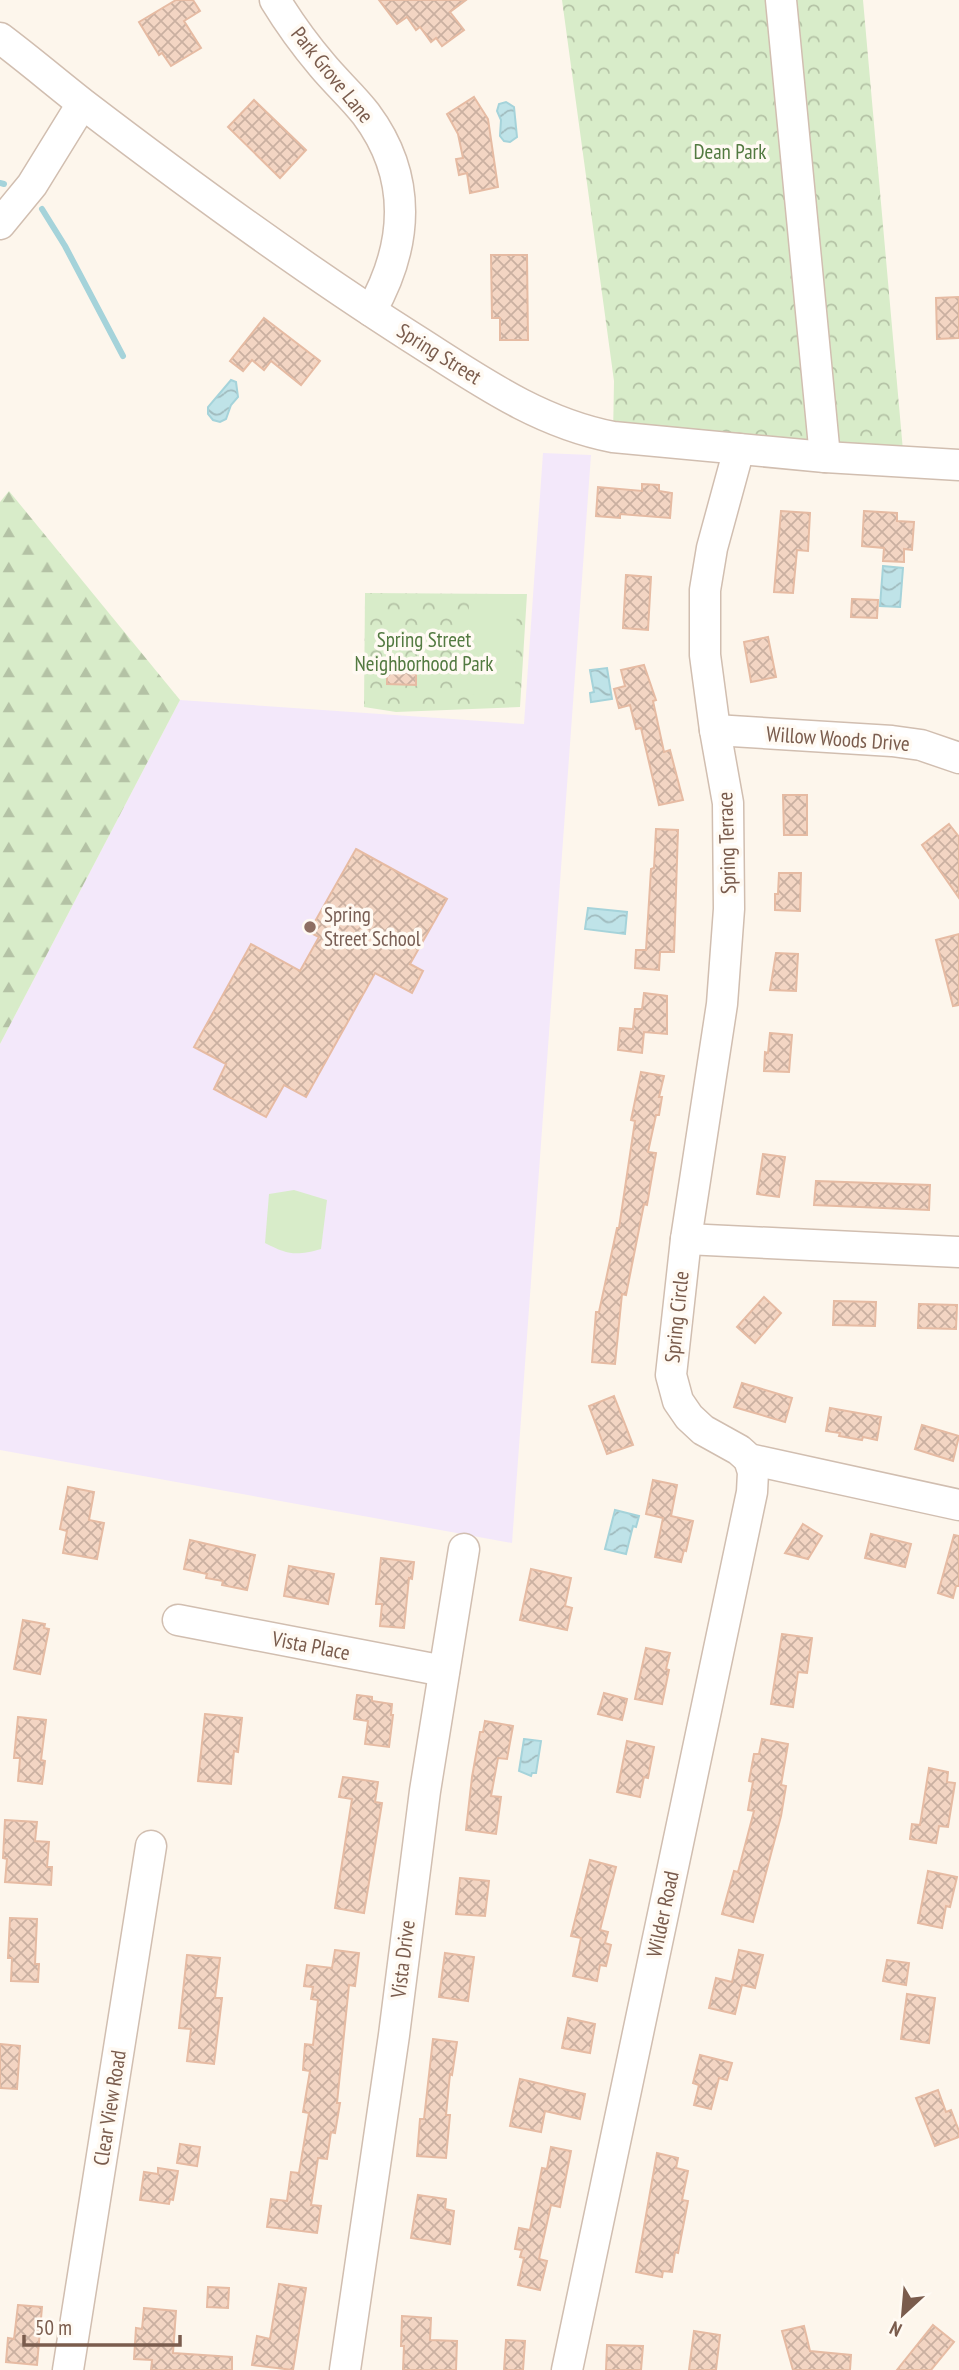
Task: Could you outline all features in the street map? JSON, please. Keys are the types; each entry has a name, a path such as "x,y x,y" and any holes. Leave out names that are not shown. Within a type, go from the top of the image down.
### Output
{"street":[{"name":"Park Grove Lane","path":"275,0 321,64 365,112 382,141 391,164 400,204 399,237 391,270 370,311"},
{"path":"781,0 825,457"},
{"name":"Spring Street","path":"0,38 82,104 300,264 478,380 564,425 613,437 825,457 959,465"},
{"path":"0,225 32,185 82,104"},
{"name":"Spring Terrace","path":"686,1239 722,1004 729,909 728,803 705,655 705,590 712,548 739,449"},
{"name":"Willow Woods Drive","path":"715,730 921,745 959,758"},
{"path":"686,1239 959,1252"},
{"name":"Spring Circle","path":"686,1239 671,1375 678,1401 688,1417 703,1430 739,1450 748,1459 959,1505"},
{"name":"Wilder Road","path":"567,2370 752,1492 753,1472 748,1459"},
{"name":"Vista Drive","path":"345,2370 396,2022 425,1787 464,1549"},
{"name":"Vista Place","path":"178,1620 444,1671"},
{"name":"Clear View Road","path":"68,2370 151,1846"}],"shaded area":[{"name":"Spring Street School","path":"543,453 591,455 512,1543 0,1450 0,1044 180,700 524,724"}],"green space":[{"name":"Dean Park","path":"562,0 863,0 904,462 613,437 614,381"},
{"path":"9,491 180,700 0,1044 0,502"},
{"name":"Spring Street Neighborhood Park","path":"365,593 527,594 520,707 396,712 364,707"},
{"path":"469,598 517,599 515,695 467,694"},
{"path":"294,1190 327,1200 321,1249 292,1253 265,1243 269,1194"}],"water":[{"path":"506,102 514,107 517,137 510,142 504,141 500,136 501,120 497,111 499,104"},
{"path":"231,380 236,382 238,397 231,405 226,419 220,422 213,420 208,414 208,407"},
{"path":"883,566 903,568 900,607 880,606"},
{"path":"607,668 612,699 591,702 590,693 594,692 590,670"},
{"path":"588,908 627,912 625,934 585,929"},
{"path":"615,1510 639,1516 636,1527 633,1526 626,1554 605,1549"},
{"path":"524,1739 541,1741 536,1773 531,1776 519,1771"}],"building":[{"path":"176,0 193,0 200,11 184,21 201,48 171,66 162,53 159,55 139,22"},
{"path":"379,0 466,0 450,12 464,30 442,46 436,38 431,42 420,27 416,30 407,17 397,24"},
{"path":"474,97 488,119 498,187 470,193 467,173 459,175 456,159 463,158 458,134 447,114"},
{"path":"254,100 306,150 280,178 228,127"},
{"path":"491,255 527,255 528,340 500,340 500,318 492,318"},
{"path":"959,297 959,338 937,339 936,298"},
{"path":"264,318 320,361 301,385 271,361 264,370 252,360 243,371 230,361"},
{"path":"642,484 659,485 659,491 672,493 670,518 620,514 620,518 596,516 598,487 642,491"},
{"path":"781,511 810,513 808,551 797,550 793,593 774,592"},
{"path":"864,511 897,513 897,521 914,522 912,550 904,549 904,562 883,561 884,548 862,546"},
{"path":"626,575 651,577 648,630 623,628"},
{"path":"852,599 878,600 877,618 851,617"},
{"path":"768,637 776,677 751,682 744,642"},
{"path":"644,665 656,700 653,701 664,752 670,750 683,800 659,805 641,728 636,729 630,705 619,708 614,689 625,686 621,670"},
{"path":"387,667 416,668 416,685 387,684"},
{"path":"783,795 807,795 807,835 784,835"},
{"path":"949,824 959,837 959,898 922,845"},
{"path":"656,829 678,830 674,952 660,952 659,970 635,968 636,950 646,950"},
{"name":"Spring Street School","path":"356,849 447,899 410,964 423,971 412,993 375,973 306,1097 284,1085 266,1117 214,1089 226,1064 194,1047 251,944 300,971 319,937 309,932"},
{"path":"779,873 801,873 800,911 775,910"},
{"path":"959,934 959,1005 953,1006 936,940"},
{"path":"776,953 798,954 796,991 770,990"},
{"path":"644,993 667,996 667,1034 644,1032 642,1053 618,1050 620,1028 633,1029 635,1009 642,1009"},
{"path":"770,1033 792,1035 789,1072 764,1071"},
{"path":"641,1072 664,1076 659,1097 662,1097 659,1115 656,1115 648,1152 656,1153 626,1295 622,1294 615,1364 592,1362 596,1312 599,1312 619,1228 635,1121 631,1120"},
{"path":"763,1154 785,1157 779,1197 757,1194"},
{"path":"816,1181 930,1185 929,1210 814,1205"},
{"path":"764,1297 781,1313 755,1343 737,1327"},
{"path":"834,1301 876,1302 875,1326 833,1325"},
{"path":"919,1304 957,1305 956,1329 918,1328"},
{"path":"742,1383 792,1398 785,1422 734,1407"},
{"path":"614,1396 633,1445 607,1454 589,1406"},
{"path":"830,1408 881,1417 877,1440 839,1436 840,1433 826,1431"},
{"path":"922,1425 959,1436 953,1461 915,1449"},
{"path":"653,1480 677,1485 671,1516 693,1521 681,1562 655,1557 663,1518 646,1514"},
{"path":"68,1487 94,1492 89,1520 104,1523 97,1559 63,1553 67,1531 60,1529"},
{"path":"803,1524 822,1536 808,1559 785,1553"},
{"path":"871,1534 911,1544 905,1567 865,1558"},
{"path":"954,1535 959,1536 959,1586 956,1586 953,1598 938,1593"},
{"path":"190,1540 255,1555 247,1590 222,1585 223,1581 206,1578 207,1574 184,1569"},
{"path":"381,1558 414,1562 412,1579 409,1578 404,1628 380,1626 382,1604 376,1604"},
{"path":"289,1566 334,1574 328,1604 284,1596"},
{"path":"531,1569 571,1578 565,1606 572,1608 567,1630 520,1620"},
{"path":"23,1620 45,1624 44,1628 49,1629 40,1674 14,1669"},
{"path":"782,1634 812,1638 807,1673 798,1672 793,1707 771,1704"},
{"path":"646,1648 670,1653 662,1704 635,1699"},
{"path":"604,1693 627,1699 622,1720 598,1714"},
{"path":"357,1695 392,1704 389,1747 365,1744 368,1721 354,1719"},
{"path":"205,1714 242,1718 238,1752 234,1751 231,1784 198,1781"},
{"path":"18,1717 46,1720 41,1760 45,1761 42,1784 18,1781 20,1758 14,1758"},
{"path":"485,1721 513,1726 507,1759 498,1758 491,1796 501,1797 496,1834 466,1830 472,1777 480,1732 483,1732"},
{"path":"762,1739 788,1744 781,1785 786,1786 781,1816 753,1922 722,1914 734,1871 738,1872 754,1811 748,1810 753,1782 749,1781 754,1754 759,1754"},
{"path":"627,1741 654,1747 648,1778 644,1777 640,1797 617,1792"},
{"path":"929,1768 948,1772 947,1782 955,1783 948,1827 939,1826 936,1843 910,1839 912,1824 920,1825"},
{"path":"343,1777 378,1782 375,1802 382,1803 364,1913 335,1908 352,1799 339,1797"},
{"path":"5,1820 37,1822 35,1841 49,1842 47,1867 52,1867 51,1885 5,1882"},
{"path":"590,1860 616,1867 600,1930 608,1932 605,1943 611,1945 606,1966 600,1965 597,1981 573,1976 581,1938 571,1936"},
{"path":"928,1871 957,1877 950,1907 946,1906 942,1928 918,1923"},
{"path":"460,1878 489,1881 485,1916 456,1914"},
{"path":"10,1918 37,1919 35,1964 39,1964 38,1982 11,1981 12,1958 8,1958"},
{"path":"335,1950 359,1953 355,1986 349,1985 337,2103 340,2103 335,2133 331,2132 327,2159 318,2158 311,2205 321,2206 317,2233 267,2227 271,2199 287,2201 291,2172 299,2173 309,2113 303,2112 310,2071 303,2070 305,2044 313,2045 318,2000 311,1999 313,1987 304,1986 307,1965 332,1968"},
{"path":"739,1950 763,1955 755,1988 742,1985 735,2014 709,2008 716,1978 732,1982"},
{"path":"445,1953 474,1957 468,2001 439,1997"},
{"path":"187,1955 220,1958 215,1998 222,1998 214,2064 187,2061 191,2029 179,2028"},
{"path":"887,1960 909,1963 906,1985 883,1981"},
{"path":"907,1994 935,1998 929,2043 901,2039"},
{"path":"568,2018 595,2024 590,2053 562,2048"},
{"path":"433,2039 457,2042 452,2075 450,2074 446,2115 450,2115 446,2158 417,2156"},
{"path":"0,2044 20,2046 17,2089 0,2088"},
{"path":"700,2055 732,2063 727,2080 719,2078 711,2109 694,2105 699,2085 693,2083"},
{"path":"520,2079 585,2094 580,2119 545,2111 541,2132 510,2126"},
{"path":"938,2090 946,2112 951,2110 959,2137 935,2146 916,2098"},
{"path":"180,2144 200,2147 197,2166 177,2163"},
{"path":"551,2147 571,2151 560,2207 551,2205 539,2259 547,2261 540,2290 518,2285 524,2258 520,2257 522,2250 515,2249 519,2228 530,2230 542,2168 547,2169"},
{"path":"657,2153 678,2158 676,2168 688,2171 682,2200 688,2201 678,2253 675,2252 672,2272 663,2271 662,2277 636,2272"},
{"path":"158,2168 178,2171 173,2200 170,2199 169,2204 140,2200 144,2172 158,2174"},
{"path":"418,2195 446,2199 445,2209 454,2211 450,2244 411,2238"},
{"path":"279,2284 306,2288 293,2370 252,2365 257,2336 270,2339"},
{"path":"208,2287 229,2288 228,2308 207,2307"},
{"path":"18,2305 42,2307 37,2365 6,2362 8,2338 14,2339"},
{"path":"144,2308 176,2311 173,2353 232,2357 232,2370 151,2370 152,2360 134,2359 136,2328 142,2329"},
{"path":"402,2316 431,2318 430,2340 457,2341 456,2370 403,2370"},
{"path":"933,2325 954,2342 931,2370 897,2370"},
{"path":"804,2326 810,2351 851,2355 850,2370 793,2370 782,2331"},
{"path":"694,2331 720,2335 716,2370 689,2370"},
{"path":"506,2340 525,2341 523,2370 504,2370"},
{"path":"607,2345 643,2346 641,2370 606,2370"}],"waterway":[{"path":"0,183 4,184"},
{"path":"42,209 65,246 123,356"}],"place":[{"name":"Spring Street School","path":"310,927"}]}
